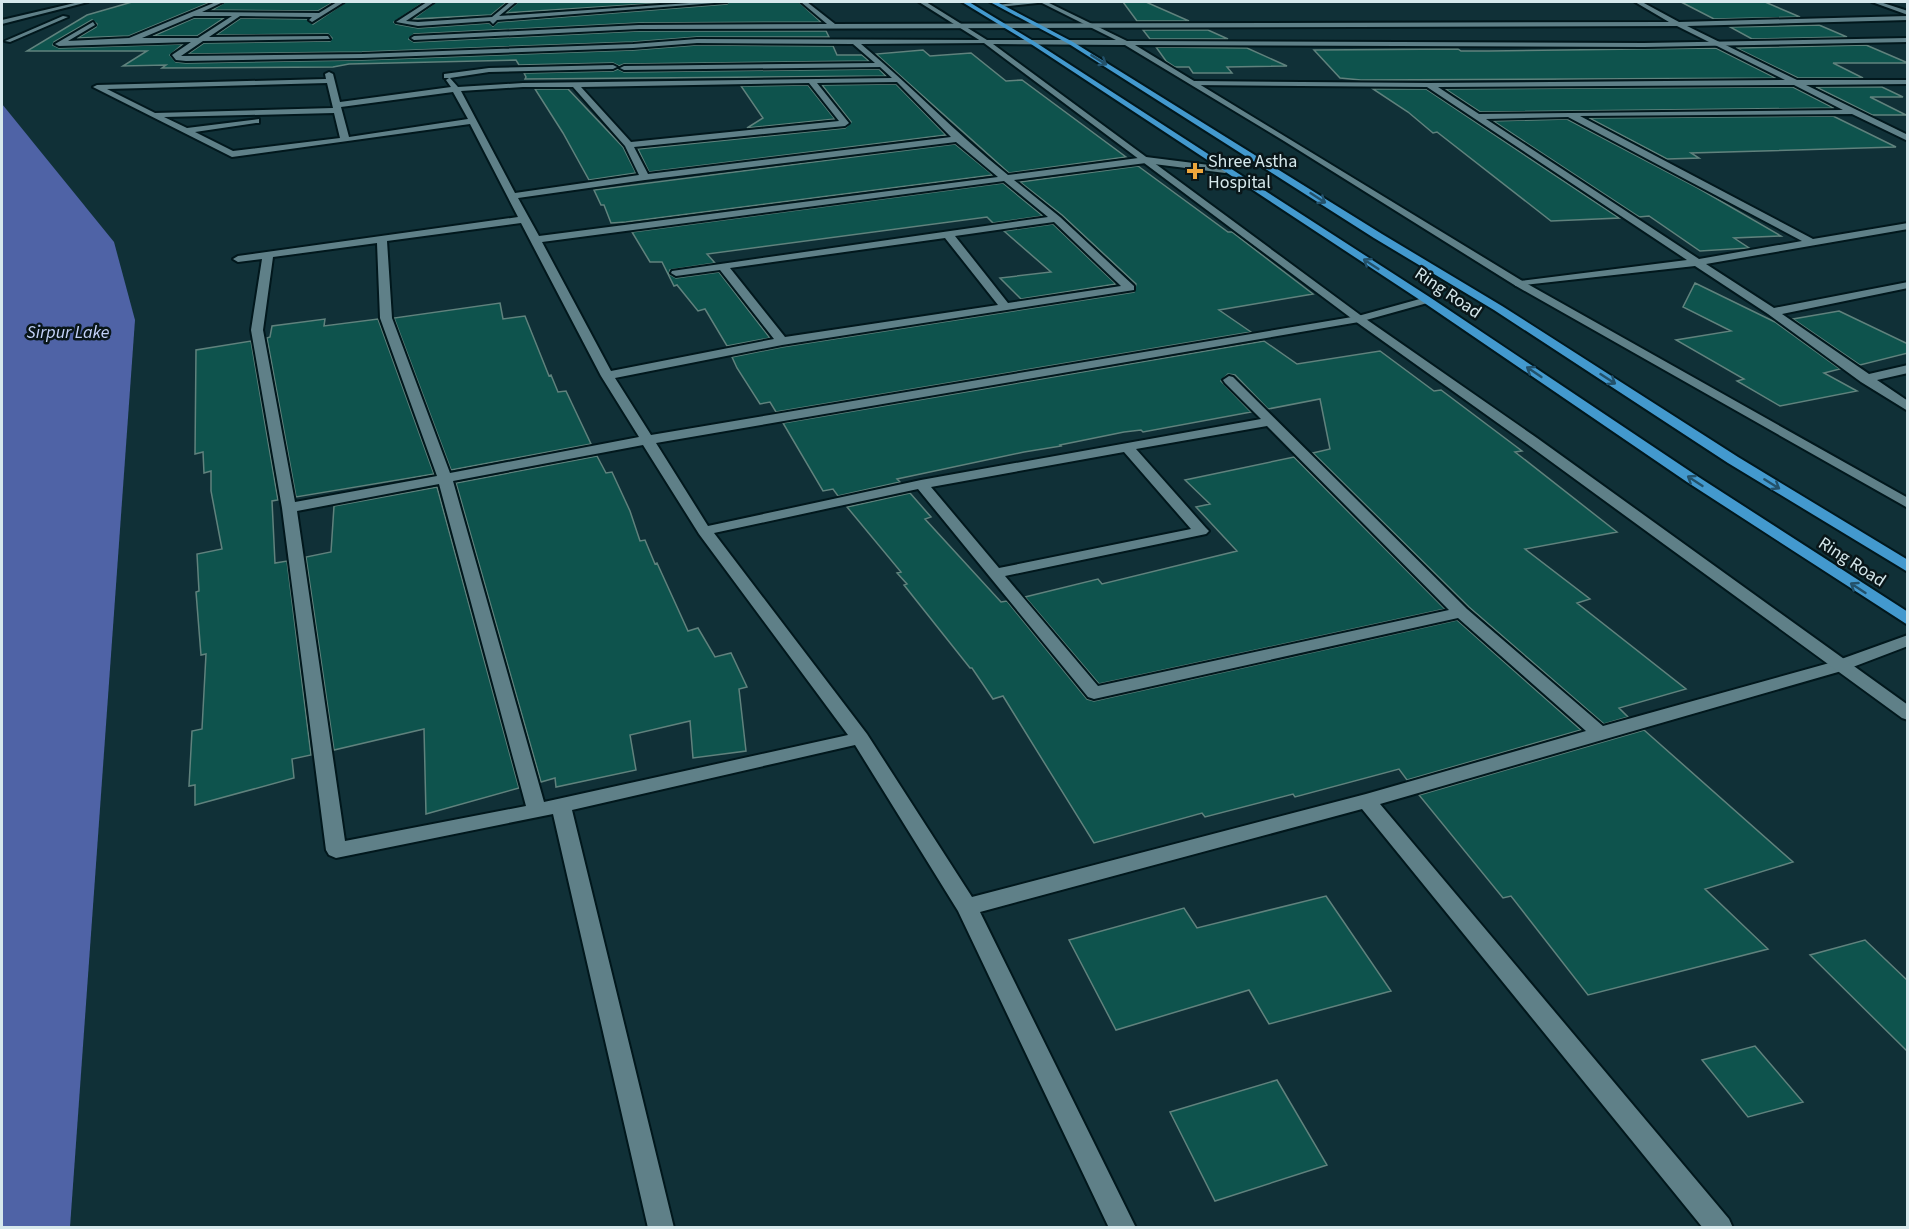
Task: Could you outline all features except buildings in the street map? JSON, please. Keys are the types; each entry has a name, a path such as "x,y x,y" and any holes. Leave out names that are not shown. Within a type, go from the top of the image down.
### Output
{"highway":[{"name":"Ring Road","path":"965,2 1033,42 1225,170 1427,300 1692,479 1908,620"},
{"name":"Ring Road","path":"996,3 1071,43 1378,236 1498,308 1733,460 1908,567"}],"street":[{"path":"2,22 85,2"},
{"path":"220,2 130,40 328,38"},
{"path":"304,26 341,2"},
{"path":"431,2 399,22 418,24 680,3 724,2"},
{"path":"804,2 835,28"},
{"path":"922,2 986,42 1359,319 1532,441 1908,714"},
{"path":"996,3 1044,2 1127,43 1287,139 1520,284 1908,504"},
{"path":"1638,2 1908,139"},
{"path":"1875,2 1908,13"},
{"path":"494,34 494,18 503,8 514,5"},
{"path":"8,41 68,13 55,10"},
{"path":"602,11 614,28"},
{"path":"188,14 318,15"},
{"path":"237,16 177,55 179,58 303,57 633,46 696,41 1716,43 1908,40"},
{"path":"414,38 614,28 1678,24 1908,18"},
{"path":"93,24 58,44 136,40"},
{"path":"597,47 601,29"},
{"path":"468,51 494,34"},
{"path":"607,376 782,341 1130,288 1056,219 958,140 899,80 855,42"},
{"path":"627,53 633,46"},
{"path":"613,67 620,60"},
{"path":"883,65 613,67 445,72 474,121 607,376 647,440 704,531 860,738 967,907 1123,1227"},
{"path":"604,84 624,68"},
{"path":"345,140 329,77 98,87 232,154 345,140 474,121"},
{"path":"186,131 456,89 575,84 899,80"},
{"path":"629,145 845,123 811,81"},
{"path":"1881,82 1899,90"},
{"path":"1193,83 1429,85 1908,82"},
{"path":"575,84 629,145 645,177"},
{"path":"1429,85 1698,262 1908,407"},
{"path":"153,115 337,107"},
{"path":"1477,117 1854,112"},
{"path":"1569,114 1813,243"},
{"path":"513,196 645,177 958,140"},
{"path":"535,240 1146,160 1225,170"},
{"path":"238,259 525,219"},
{"path":"676,273 1056,219"},
{"path":"1520,284 1698,262 1908,226"},
{"path":"948,235 1006,308"},
{"path":"382,239 386,318 445,478 537,812"},
{"path":"268,255 257,330 289,508 336,850 537,812 860,738"},
{"path":"722,265 782,341"},
{"path":"1772,312 1908,285"},
{"path":"289,508 647,440 1359,319 1427,300"},
{"path":"1865,379 1908,369"},
{"path":"1229,380 1461,612 1600,733"},
{"path":"704,531 921,484 1272,421"},
{"path":"995,573 1201,531 1126,446"},
{"path":"921,484 1094,693 1461,612"},
{"path":"967,907 1366,801 1839,666 1908,640"},
{"path":"1366,801 1720,1227"},
{"path":"561,806 661,1227"}],"water":[{"name":"Sirpur Lake","path":"2,104 114,242 135,320 70,1227 2,1227"}],"place":[{"name":"Shree Astha Hospital","path":"1195,171"}]}
